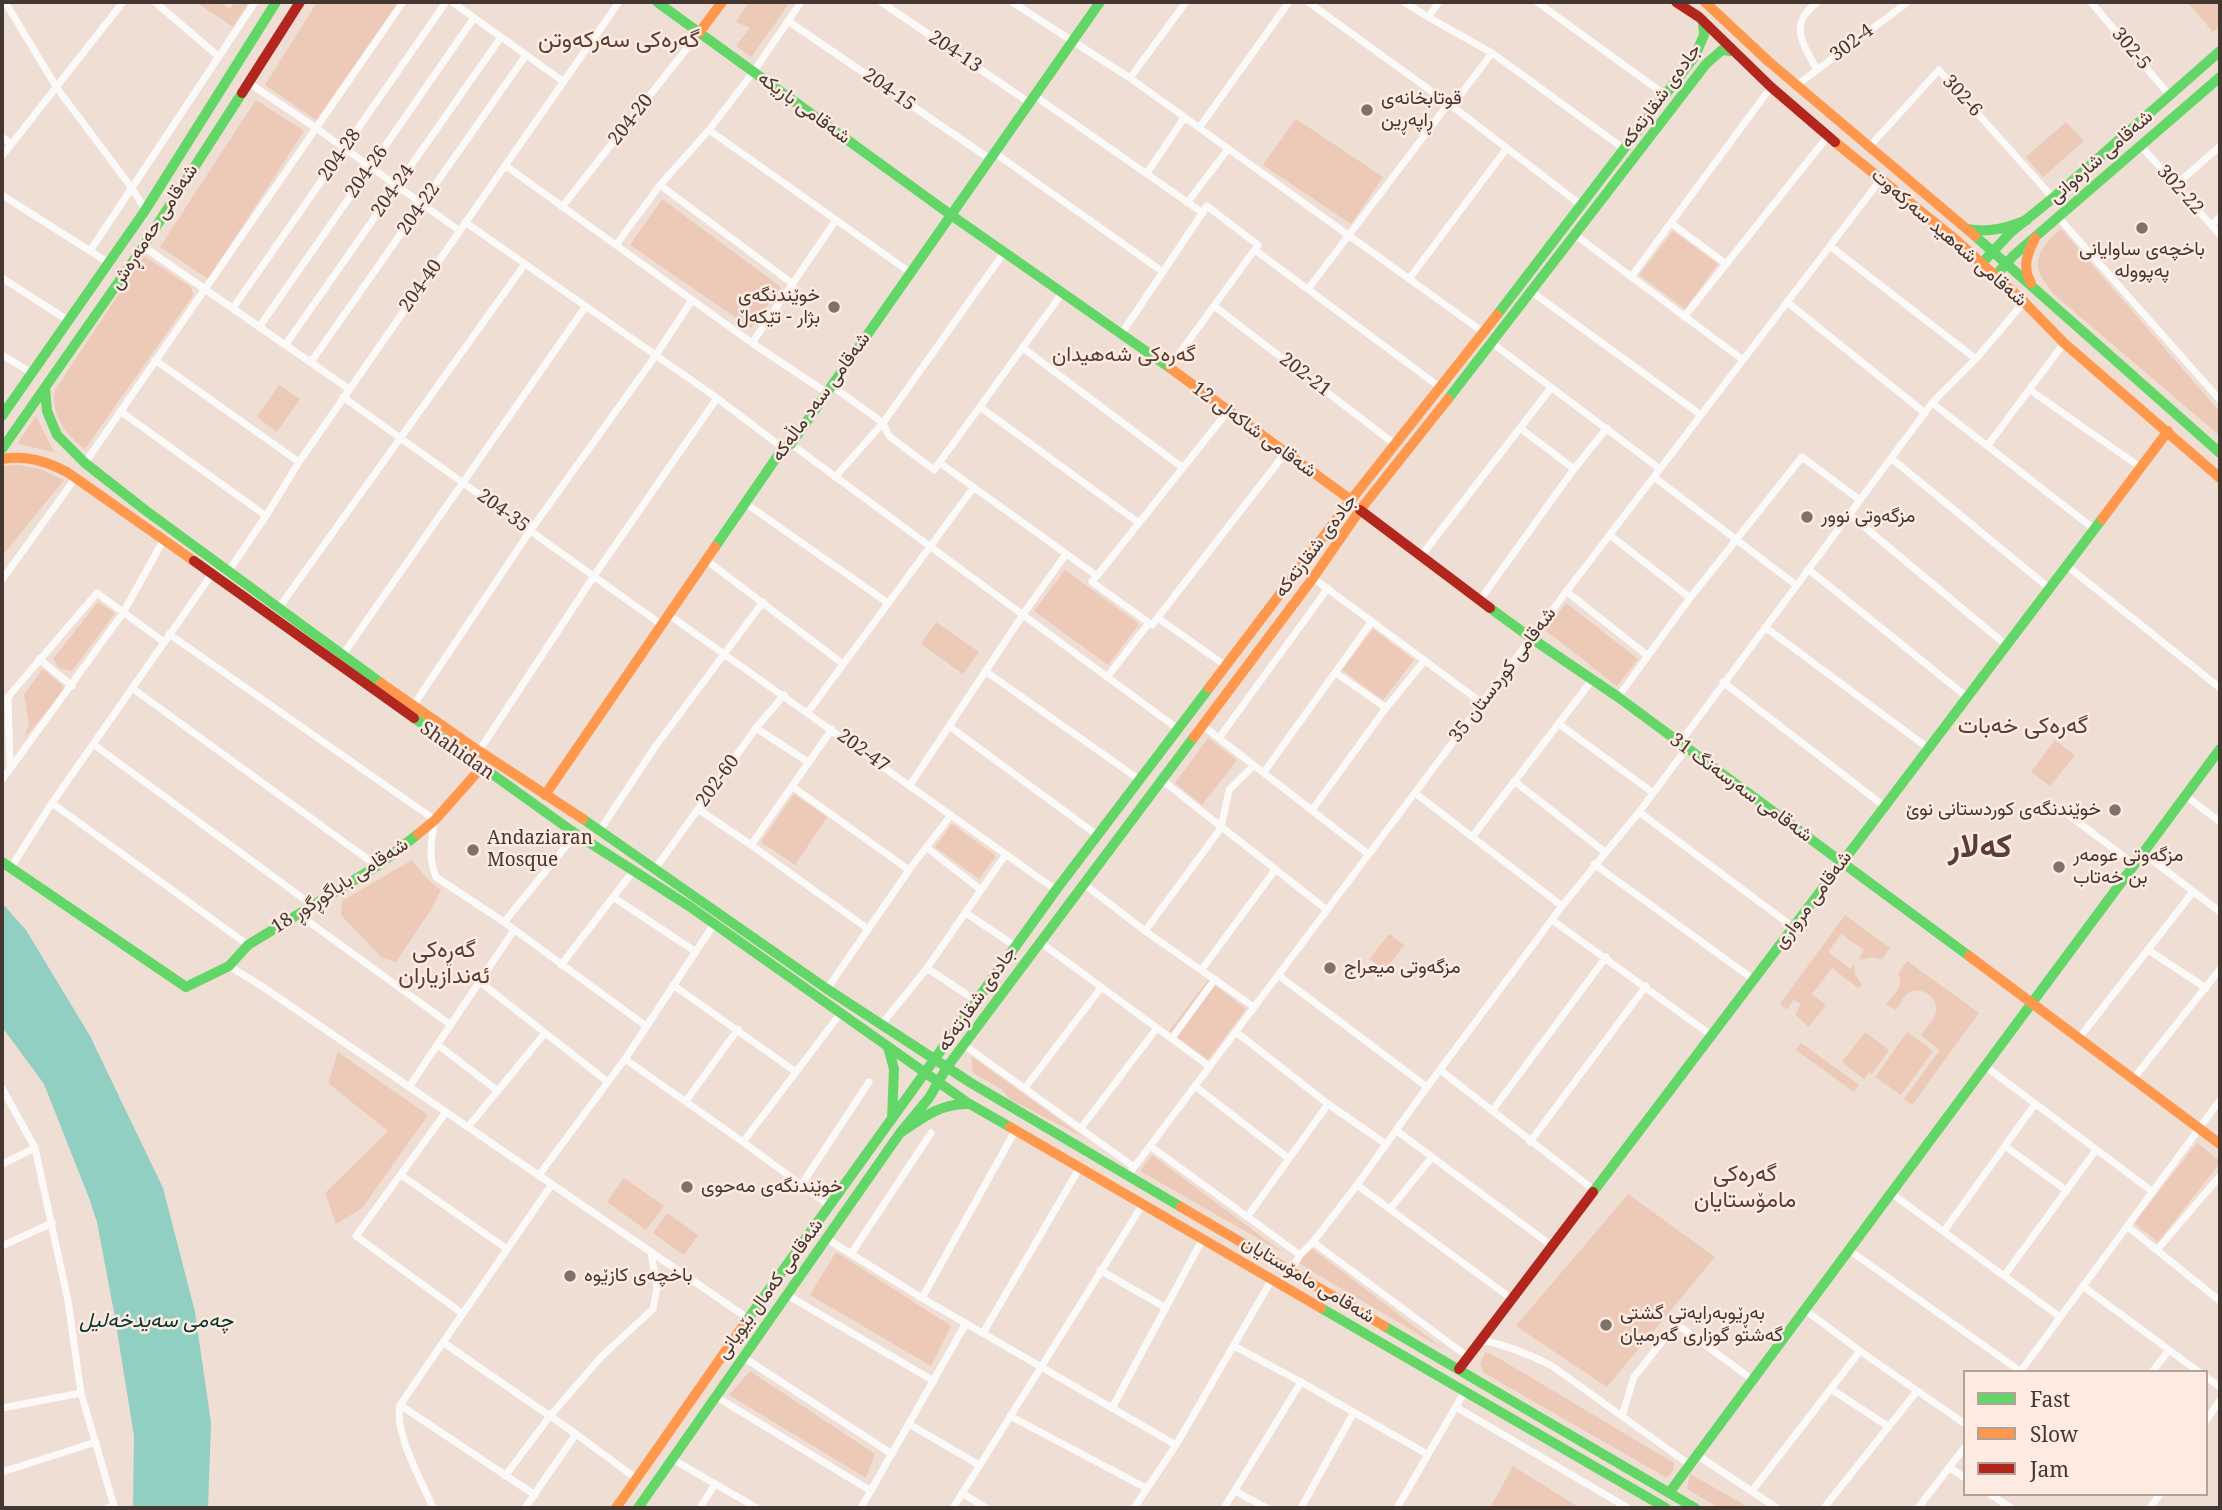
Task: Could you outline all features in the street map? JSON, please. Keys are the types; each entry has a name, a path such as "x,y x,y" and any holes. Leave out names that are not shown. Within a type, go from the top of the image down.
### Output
{"main road":[{"name":"شەقامی حەمەڕەش","path":"2,416 146,209 222,92 276,2"},
{"name":"شەقامی حەمەڕەش","path":"2,449 143,247 300,2"},
{"name":"شەقامی باریکە","path":"657,2 951,215"},
{"path":"699,33 722,2"},
{"name":"شەقامی سەد ماڵەکە","path":"545,795 745,503 829,389 1100,2"},
{"name":"شەقامی شەهید سەرکەوت","path":"1676,2 1703,21 1731,51 1828,136 1996,275 2064,343 2220,478"},
{"name":"شەقامی شەهید سەرکەوت","path":"1705,2 2220,453"},
{"name":"جادەی شقارتەکە","path":"925,1072 1056,890 1350,500 1441,388 1695,56 1703,34 1703,21"},
{"name":"جادەی شقارتەکە","path":"939,1081 1313,578 1360,510 1532,292 1706,64 1722,50 1731,51"},
{"name":"شەقامی شارەوانی","path":"1982,263 2011,232 2220,51"},
{"path":"1695,56 1706,64"},
{"name":"شەقامی شارەوانی","path":"1996,275 2220,77"},
{"name":"شەقامی شاکەلی 12","path":"951,215 1122,333 1350,500"},
{"path":"1965,229 1999,230 2027,220"},
{"path":"2035,238 2027,252 2025,265 2028,279 2039,295"},
{"path":"45,388 47,411 57,435 141,514 228,572 413,706 600,830 655,869 691,901"},
{"path":"2133,404 2146,389"},
{"name":"شەقامی مرواری","path":"1459,1369 2168,432"},
{"name":"Shahidan","path":"2,459 15,456 40,459 141,514 164,539 481,768 576,834 691,901 714,924 925,1072"},
{"name":"شەقامی سەرسەنگ 31","path":"1360,510 1531,638 1618,697 2220,1144"},
{"path":"1213,682 1227,691"},
{"path":"1669,1493 2220,749"},
{"name":"شەقامی باباگوڕگوڕ 18","path":"6,865 186,987 229,966 248,945 402,848 435,820 481,768"},
{"name":"شەقامی مامۆستایان","path":"691,901 971,1083 1131,1171 1291,1270 1695,1508"},
{"path":"888,1047 894,1069 892,1119"},
{"name":"شەقامی مامۆستایان","path":"925,1072 971,1105 1574,1454 1659,1507"},
{"name":"شەقامی کەمال بێویانی","path":"616,1508 709,1373 925,1072"},
{"name":"شەقامی کەمال بێویانی","path":"638,1508 723,1383 939,1081"},
{"path":"900,1133 943,1106 957,1103 971,1105"},
{"path":"709,1373 721,1377 723,1383"},
{"path":"1544,1437 1552,1430 1552,1424"},
{"path":"1574,1454 1576,1444 1582,1441"}],"street":[{"path":"5,2 57,88 146,209"},
{"path":"2,156 123,2"},
{"path":"155,2 218,56"},
{"path":"90,251 255,2"},
{"path":"85,463 404,2"},
{"path":"449,2 564,82"},
{"name":"204-28","path":"233,308 449,2"},
{"name":"204-40","path":"228,572 343,397 619,2"},
{"path":"616,245 660,185 709,130 754,71 801,2"},
{"name":"204-13","path":"881,2 1147,173 1187,203 1203,213 1207,206 1258,245 1255,250"},
{"path":"1012,2 1130,78 1483,332"},
{"path":"1130,78 1186,2"},
{"path":"1199,128 1289,2"},
{"path":"1308,2 1451,104 1581,205"},
{"path":"1404,2 1492,53 1623,148"},
{"path":"1428,18 1439,2"},
{"path":"1537,2 1664,94"},
{"path":"1817,70 1800,38 1800,21 1809,8 1818,2"},
{"name":"302-4","path":"1797,85 1908,2"},
{"name":"302-5","path":"2091,2 2171,96"},
{"name":"204-26","path":"260,326 474,18"},
{"name":"204-15","path":"788,21 1163,272"},
{"name":"204-20","path":"562,207 699,33"},
{"name":"204-24","path":"286,344 500,37"},
{"path":"1308,289 1492,53"},
{"name":"204-22","path":"311,362 526,55"},
{"name":"302-6","path":"1870,147 1939,70 2053,198"},
{"path":"248,83 460,231"},
{"path":"1631,277 1771,87"},
{"path":"1147,173 1184,118"},
{"path":"709,130 911,273"},
{"path":"1684,317 1828,136"},
{"path":"2,137 11,144"},
{"name":"302-22","path":"2140,145 2220,235"},
{"path":"2176,185 2220,146"},
{"path":"1409,279 1507,148"},
{"path":"1187,203 1228,149"},
{"path":"506,166 752,343 883,423 889,436 934,470 1063,292"},
{"name":"شەقامی کوردستان 35","path":"1131,1171 1566,591 1881,179"},
{"path":"660,185 793,284"},
{"path":"2,195 109,263"},
{"path":"1122,333 1203,213"},
{"path":"2059,217 2220,400"},
{"path":"2211,225 2220,217"},
{"path":"752,343 835,220"},
{"path":"466,222 835,477 1024,613 1178,729"},
{"path":"1671,223 1726,264"},
{"path":"1574,234 1743,360"},
{"path":"1830,246 1976,359"},
{"path":"143,247 349,389"},
{"path":"1169,368 1255,250 1441,388"},
{"path":"835,477 883,423 1005,251"},
{"path":"278,608 524,264"},
{"path":"2,278 69,321"},
{"path":"1532,292 1700,415"},
{"path":"413,706 530,531 656,355 692,300"},
{"path":"1787,302 1925,413"},
{"path":"1291,1270 1357,1185 1562,906 1639,812 1723,682 1932,403 1976,359 2024,302"},
{"path":"342,656 586,306"},
{"name":"202-21","path":"1214,306 1396,445"},
{"path":"1492,343 1660,468"},
{"path":"1988,445 2064,343"},
{"path":"1023,348 1183,468"},
{"path":"2,355 33,373"},
{"path":"155,360 299,462"},
{"path":"1421,556 1551,388"},
{"path":"2030,390 2140,467"},
{"name":"204-35","path":"343,397 662,625"},
{"path":"479,751 594,576 717,398"},
{"path":"1932,403 2094,529"},
{"path":"980,407 1139,523"},
{"path":"120,411 267,516"},
{"path":"1228,411 1092,582 1149,623 1152,625 1158,618 1286,452"},
{"path":"1520,428 1574,469"},
{"path":"1480,600 1574,469 1607,428"},
{"path":"1618,697 1690,598 1802,457 1860,500"},
{"path":"1891,458 2049,588"},
{"path":"940,463 1097,576"},
{"path":"2,579 76,477"},
{"path":"1654,477 1796,585"},
{"path":"808,712 974,487"},
{"path":"745,503 888,603"},
{"path":"1849,514 2006,645"},
{"path":"1610,535 1690,598"},
{"path":"2,780 123,614 164,539"},
{"path":"910,785 1066,554"},
{"path":"706,560 844,664"},
{"path":"2066,565 2220,688"},
{"path":"1808,569 1967,697"},
{"path":"6,865 212,574"},
{"path":"1313,578 1482,703"},
{"path":"1219,738 1328,588"},
{"path":"1566,591 1648,656"},
{"path":"10,768 8,697 97,593 164,642"},
{"path":"600,830 655,747 763,602"},
{"name":"202-47","path":"669,615 1056,890"},
{"path":"1158,618 1226,666"},
{"path":"1264,772 1372,621"},
{"path":"1108,676 1149,623"},
{"path":"1765,627 1928,748"},
{"path":"169,634 435,820 430,852 436,877 504,922 646,1026"},
{"path":"40,659 72,685"},
{"path":"1312,810 1386,708 1425,660"},
{"path":"985,671 1140,780"},
{"path":"1336,673 1386,708"},
{"path":"1472,837 1592,680"},
{"path":"1723,682 1884,806"},
{"path":"132,688 377,866"},
{"name":"202-60","path":"655,869 756,728 784,695"},
{"path":"1559,724 1652,792"},
{"path":"1202,725 1368,854"},
{"path":"949,726 1097,835"},
{"path":"756,728 808,762"},
{"path":"751,845 832,729"},
{"path":"93,744 312,905"},
{"path":"1144,931 1222,828 1229,790 1254,765"},
{"path":"1161,780 1327,910"},
{"path":"1514,781 1605,852"},
{"path":"793,787 909,870"},
{"path":"1415,793 1562,906"},
{"path":"2186,796 2220,822"},
{"path":"52,803 248,945"},
{"path":"698,809 868,929"},
{"path":"2062,810 2135,864"},
{"path":"1639,812 1793,928"},
{"path":"827,989 909,870 951,815"},
{"path":"504,922 576,834"},
{"path":"926,847 981,890"},
{"path":"2143,853 2220,912"},
{"path":"882,1024 927,968 1006,854"},
{"path":"1594,864 1753,979"},
{"path":"561,965 634,870"},
{"path":"1202,969 1275,870"},
{"path":"1084,884 1144,931 1254,1007"},
{"path":"2079,1038 2193,892"},
{"path":"614,897 696,952"},
{"path":"966,913 1015,946"},
{"path":"299,914 451,1025"},
{"path":"1552,920 1711,1035"},
{"path":"539,1175 625,1059 714,924"},
{"path":"409,1087 514,930"},
{"path":"1041,941 1100,989 1209,1066"},
{"path":"2148,950 2206,989"},
{"path":"1492,1111 1606,957"},
{"path":"229,966 749,1319"},
{"path":"927,968 975,1000"},
{"path":"2134,1078 2220,969"},
{"path":"1278,975 1427,1087"},
{"path":"1172,1038 1216,979"},
{"path":"480,982 608,1082"},
{"path":"673,985 796,1072"},
{"path":"1530,1142 1646,986"},
{"path":"1026,1088 1100,989"},
{"path":"743,1142 841,1014"},
{"path":"1081,1128 1157,1028"},
{"path":"686,1101 738,1029"},
{"path":"1236,1032 1328,1104 1386,1144"},
{"path":"468,1128 545,1033"},
{"path":"438,1045 498,1091"},
{"path":"964,1045 1081,1128 1131,1171"},
{"path":"625,1059 830,1206"},
{"path":"1985,1066 2153,1192"},
{"path":"1440,1070 1594,1190"},
{"path":"802,1184 869,1082"},
{"path":"1195,1086 1288,1158"},
{"path":"2,1088 36,1148 68,1301 81,1393 114,1506 107,1508"},
{"path":"2021,1370 2220,1100"},
{"path":"1248,1216 1328,1104"},
{"path":"1944,1231 2035,1104"},
{"path":"446,1112 356,1236 463,1314"},
{"path":"1397,1130 1552,1246"},
{"path":"922,1298 1016,1131"},
{"path":"851,1254 931,1133"},
{"path":"1150,1146 1300,1255"},
{"path":"2005,1146 2067,1191"},
{"path":"2,1164 36,1148"},
{"path":"2004,1276 2096,1150"},
{"path":"1390,1209 1432,1157"},
{"path":"983,1333 1080,1167"},
{"path":"401,1175 508,1249"},
{"path":"2157,1250 2220,1175"},
{"path":"433,1508 400,1428 400,1405 552,1184"},
{"path":"1357,1185 1512,1299"},
{"path":"1891,1193 2060,1317"},
{"path":"953,1508 1143,1204"},
{"path":"2,1246 52,1223"},
{"path":"2128,1227 2217,1298 2220,1286"},
{"path":"827,1239 922,1298 1176,1446"},
{"path":"1112,1408 1202,1240"},
{"path":"1313,1242 1468,1357"},
{"path":"1849,1250 2017,1370"},
{"path":"505,1476 550,1416 602,1356 653,1308 657,1288 651,1252"},
{"path":"1100,1270 1166,1308"},
{"path":"1135,1508 1176,1446 1272,1279"},
{"path":"2084,1287 2196,1370"},
{"path":"787,1295 934,1381"},
{"path":"1805,1310 1963,1423"},
{"path":"861,1508 966,1323"},
{"path":"1622,1416 1634,1377 1675,1327 1682,1328 1753,1380"},
{"path":"1481,1340 1517,1349 1552,1366 1622,1416 1694,1460 1752,1490 1777,1508"},
{"path":"444,1343 637,1479"},
{"path":"1234,1346 1427,1454"},
{"path":"2154,1370 2169,1350"},
{"path":"1752,1490 1860,1351"},
{"path":"743,1357 892,1454"},
{"path":"1224,1508 1301,1382"},
{"path":"1831,1389 1889,1427"},
{"path":"1397,1508 1465,1391"},
{"path":"1824,1508 1917,1391"},
{"path":"2,1408 81,1393"},
{"path":"715,1396 871,1491"},
{"path":"2217,1412 2220,1400"},
{"path":"400,1405 535,1495"},
{"path":"1456,1407 1628,1508"},
{"path":"1301,1508 1354,1412"},
{"path":"1010,1416 1146,1488"},
{"path":"909,1424 979,1465"},
{"path":"525,1508 576,1434"},
{"path":"2,1472 96,1442"},
{"path":"1918,1508 1963,1450"},
{"path":"672,1459 757,1508"},
{"path":"1949,1467 1963,1477"},
{"path":"700,1508 715,1484"},
{"path":"1235,1491 1267,1508"},
{"path":"962,1493 986,1508"},
{"path":"2150,1508 2158,1497"}],"shaded area":[{"path":"196,2 218,2 230,9 238,2 249,2 233,27"},
{"path":"317,2 399,2 316,120 265,85"},
{"path":"749,2 790,2 751,57 736,46 750,28 736,22"},
{"path":"2187,2 2220,2 2220,26 2213,32"},
{"path":"256,100 304,131 208,279 160,247"},
{"path":"1296,119 1383,177 1351,224 1263,165"},
{"path":"2066,122 2084,141 2043,177 2026,157"},
{"path":"662,199 781,287 751,328 630,245"},
{"path":"2061,229 2220,412 2220,436 2048,287 2042,278 2038,262 2044,246"},
{"path":"1673,231 1718,264 1685,309 1639,275"},
{"path":"144,256 190,286 192,297 85,449 72,437 57,416 55,390"},
{"path":"279,385 300,399 277,432 257,417"},
{"path":"36,416 54,452 17,444"},
{"path":"18,465 40,469 64,480 2,556 2,470 4,466"},
{"path":"1065,570 1139,624 1108,665 1034,611"},
{"path":"98,602 115,613 72,671 59,668 53,659"},
{"path":"1566,603 1638,659 1617,686 1545,630"},
{"path":"936,622 979,652 963,674 921,644"},
{"path":"1373,629 1414,660 1383,700 1342,670"},
{"path":"43,669 62,685 65,691 24,738 29,725 24,694"},
{"path":"1208,738 1237,760 1202,805 1175,783"},
{"path":"2055,740 2075,755 2050,786 2031,772"},
{"path":"794,794 827,817 795,865 761,842"},
{"path":"952,824 996,856 979,879 935,847"},
{"path":"412,860 427,879 441,890 396,962 381,957 341,915 342,901"},
{"path":"1845,915 1890,948 1882,959 1870,957 1863,960 1859,958 1864,950 1841,934 1828,952 1850,969 1854,964 1855,975 1862,985 1858,988 1832,968 1812,994 1826,1005 1809,1027 1795,1015 1801,1004 1793,1000 1787,1010 1780,1004"},
{"path":"1389,934 1404,945 1385,970 1369,959"},
{"path":"1907,961 1979,1013 1912,1105 1904,1099 1940,1050 1921,1035 1936,1011 1935,1002 1929,994 1910,992 1896,1010 1886,1004 1898,990 1898,974"},
{"path":"1208,980 1246,1009 1208,1060 1169,1031"},
{"path":"1865,1032 1889,1050 1872,1074 1869,1072 1864,1079 1842,1062"},
{"path":"1907,1032 1933,1051 1901,1095 1875,1077"},
{"path":"1801,1043 1859,1085 1854,1092 1796,1050"},
{"path":"338,1052 428,1115 362,1208 336,1224 325,1193 388,1131 328,1083"},
{"path":"971,1056 1085,1138 1011,1100 1001,1089 973,1073"},
{"path":"2197,1143 2220,1163 2158,1242 2134,1223"},
{"path":"1152,1155 1285,1254 1140,1171"},
{"path":"624,1178 664,1206 646,1230 607,1202"},
{"path":"1628,1194 1715,1257 1607,1387 1516,1326"},
{"path":"667,1213 698,1235 684,1255 653,1233"},
{"path":"1310,1247 1445,1350 1298,1263"},
{"path":"836,1252 951,1326 931,1366 810,1295"},
{"path":"1485,1352 1674,1463 1674,1469 1667,1478 1484,1373 1480,1365"},
{"path":"750,1371 875,1454 866,1478 729,1395"},
{"path":"1513,1466 1580,1508 1490,1508"},
{"path":"1690,1474 1750,1508 1719,1508 1687,1489"}],"water":[{"name":"چەمی سەیدخەلیل","path":"2,903 26,930 90,1036 163,1188 195,1312 211,1423 208,1508 133,1508 134,1436 97,1222 44,1084 2,1027"}],"traffic: fast":[{"path":"2,416 144,212 276,2"},
{"path":"657,2 951,215 1170,368"},
{"path":"715,547 783,448 791,444 1100,2"},
{"path":"1497,315 1695,56 1704,35 1703,21"},
{"path":"1448,399 1706,64 1722,50 1731,51"},
{"path":"1982,263 2011,232 2220,51"},
{"path":"1996,275 2013,256 2220,77"},
{"path":"2,449 143,247 242,93"},
{"path":"1967,229 1998,229 2027,220"},
{"path":"1975,236 2220,453"},
{"path":"45,388 47,411 57,435 85,463 381,683"},
{"path":"1593,1192 2102,519"},
{"path":"1490,608 1618,697 1969,956"},
{"path":"743,1326 1056,890 1209,688"},
{"path":"414,718 576,834 689,906 968,1103 1010,1127"},
{"path":"638,1508 900,1133 929,1098 947,1067 1194,737"},
{"path":"1669,1493 2220,749"},
{"path":"583,819 827,989 971,1083 1181,1207"},
{"path":"2,862 186,987 229,966 248,945 377,866 418,834"},
{"path":"888,1047 894,1069 892,1119"},
{"path":"900,1133 940,1109 968,1104"},
{"path":"1321,1308 1666,1508"},
{"path":"1384,1326 1695,1508"}],"traffic: slow":[{"path":"699,33 722,2"},
{"path":"1705,2 1768,61 1975,236"},
{"path":"1835,142 1956,240 2064,343 2220,478"},
{"path":"2031,283 2027,261 2035,238"},
{"path":"1209,688 1351,500 1497,315"},
{"path":"1170,368 1351,500"},
{"path":"1194,737 1313,578 1360,510 1448,399"},
{"path":"2102,519 2168,431"},
{"path":"2,459 36,460 67,472 194,561"},
{"path":"545,795 715,547"},
{"path":"381,683 583,819"},
{"path":"418,834 435,820 481,768"},
{"path":"1969,956 2220,1144"},
{"path":"1010,1127 1321,1308"},
{"path":"1181,1207 1384,1326"},
{"path":"616,1508 743,1326"}],"traffic: jam":[{"path":"242,93 300,2"},
{"path":"1676,2 1699,17 1771,87 1835,142"},
{"path":"1360,510 1490,608"},
{"path":"194,561 414,718"},
{"path":"1459,1369 1593,1192"}],"place":[{"name":"قوتابخانەی ڕاپەڕین","path":"1367,110"},
{"name":"باخچەی ساوایانی پەپوولە","path":"2142,228"},
{"name":"خوێندنگەی بژار - تێکەڵ","path":"834,307"},
{"name":"مزگەوتی نوور","path":"1807,517"},
{"name":"خوێندنگەی کوردستانی نوێ","path":"2115,810"},
{"name":"Andaziaran Mosque","path":"473,850"},
{"name":"مزگەوتی عومەر بن خەتاب","path":"2059,867"},
{"name":"مزگەوتی میعراج","path":"1330,968"},
{"name":"خوێندنگەی مەحوی","path":"687,1187"},
{"name":"باخچەی کازێوە","path":"570,1276"},
{"name":"بەڕێوبەرایەتی گشتی گەشتو گوزاری گەرمیان","path":"1606,1325"}],"district":[{"name":"گەرەکی سەرکەوتن","path":"619,40"},
{"name":"گەرەکی شەهیدان","path":"1124,355"},
{"name":"گەرەکی خەبات","path":"2023,726"},
{"name":"کەلار","path":"1980,848"},
{"name":"گەڕەکی ئەندازیاران","path":"444,963"},
{"name":"گەرەکی مامۆستایان","path":"1745,1187"}]}
